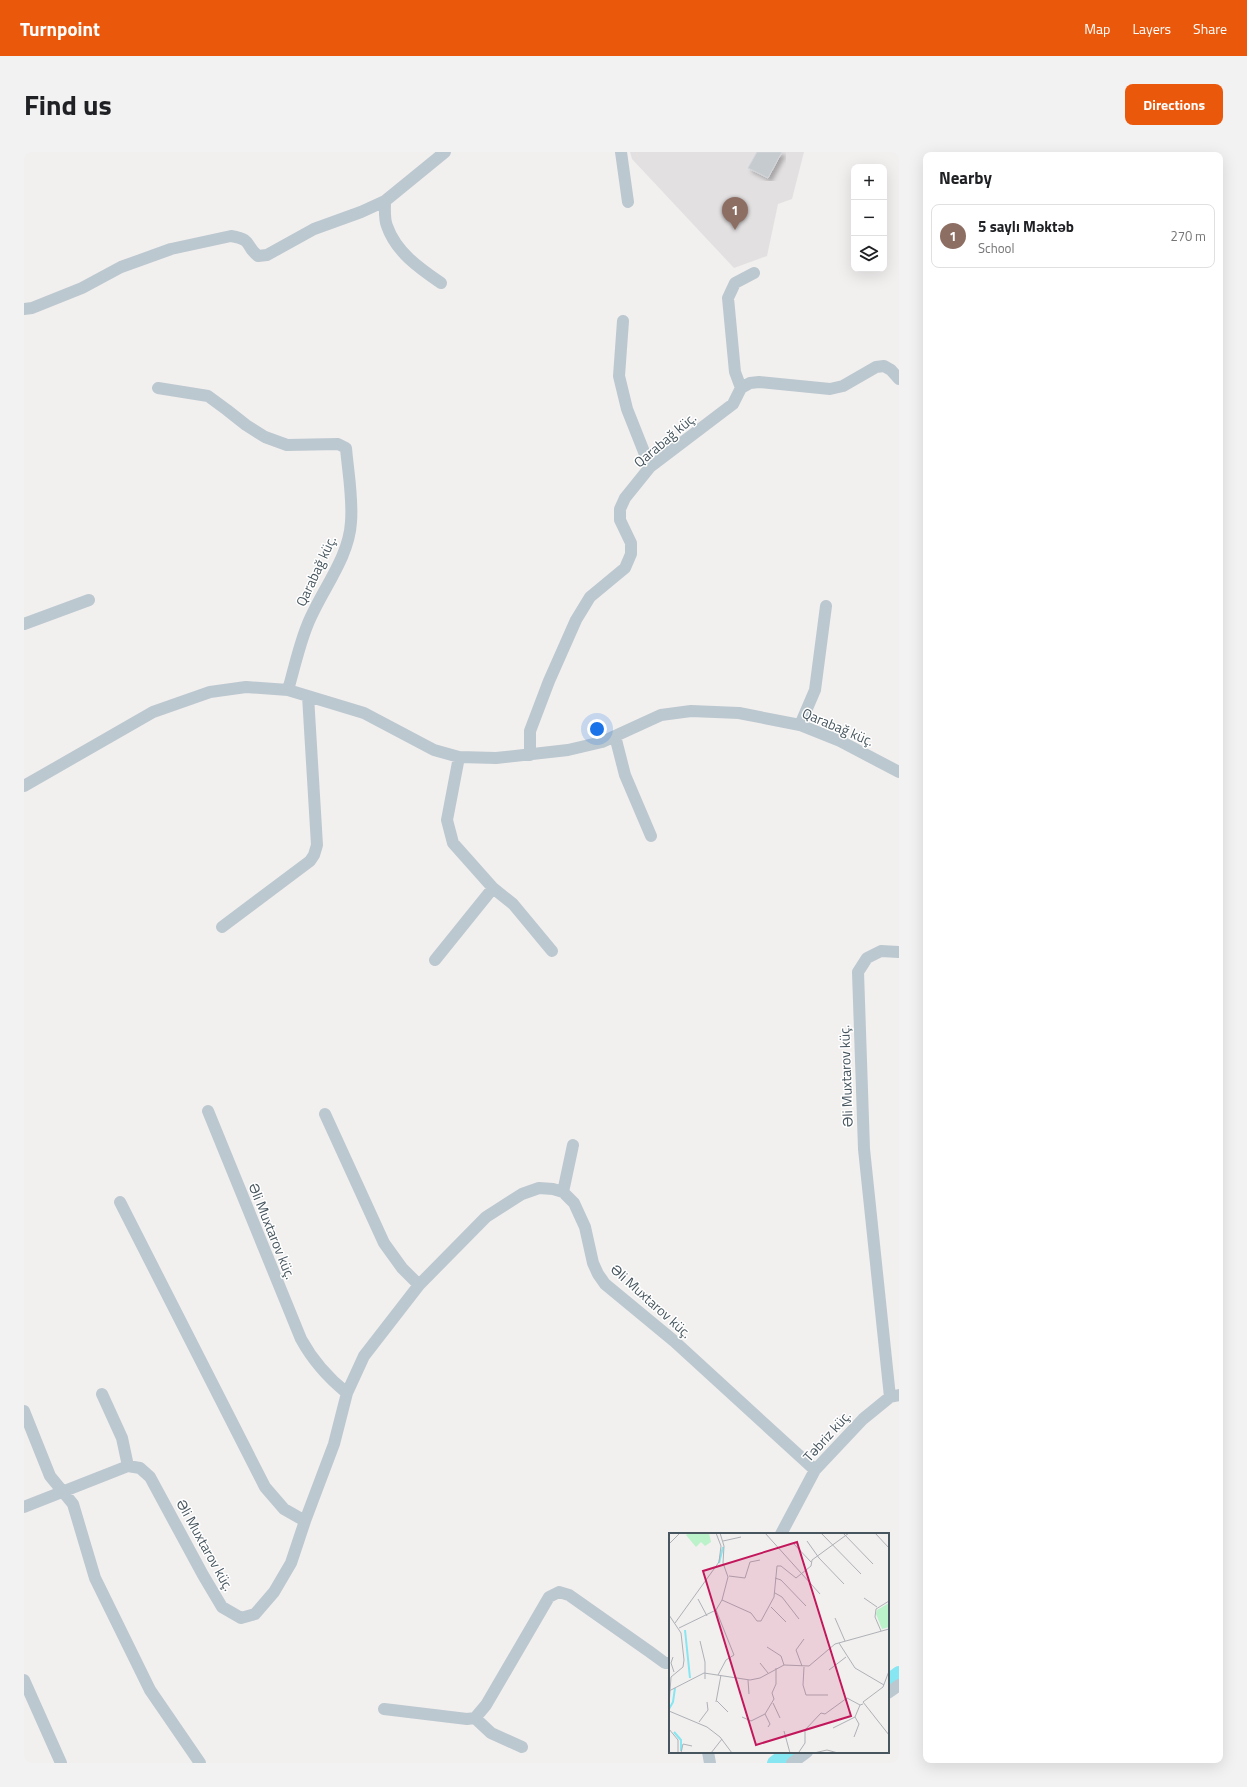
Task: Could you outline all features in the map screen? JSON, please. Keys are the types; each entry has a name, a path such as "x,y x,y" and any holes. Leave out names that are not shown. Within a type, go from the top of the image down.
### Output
{"street":[{"path":"24,308 32,308 82,288 121,267 171,249 231,236 241,238 248,242 252,252 258,256 266,255 314,229 361,212 385,201 445,152"},
{"path":"621,152 628,202"},
{"path":"385,201 386,226 395,243 411,262 441,283"},
{"path":"754,273 735,283 728,298 735,372 741,388 750,383 759,382 830,389 843,386 876,367 884,366 891,370 899,378"},
{"path":"623,321 619,376 627,409 650,468"},
{"name":"Qarabağ küç.","path":"158,388 208,396 246,426 265,438 287,445 338,444 346,448 351,508 349,536 344,550 307,626 288,690"},
{"name":"Qarabağ küç.","path":"530,755 530,732 549,681 576,620 590,597 625,568 631,554 631,543 620,520 620,509 625,498 650,468 733,404 741,388"},
{"path":"24,624 89,600"},
{"path":"800,725 814,690 826,606"},
{"name":"Qarabağ küç.","path":"24,786 153,712 210,692 246,687 288,690 364,713 434,750 459,757 496,758 568,750 602,742 661,715 690,711 739,712 800,725 840,741 899,772"},
{"path":"222,927 310,861 314,855 317,845 308,696"},
{"path":"615,736 626,775 651,836"},
{"path":"459,757 447,820 453,843 493,888 513,904 552,951"},
{"path":"435,960 493,888"},
{"name":"Əli Muxtarov küç.","path":"895,1396 864,1149 858,972 867,958 881,951 899,952"},
{"name":"Əli Muxtarov küç.","path":"208,1111 301,1340 312,1359 330,1379 347,1393"},
{"path":"325,1114 384,1243 402,1268 419,1285"},
{"path":"563,1192 573,1145"},
{"name":"Əli Muxtarov küç.","path":"128,1466 140,1468 150,1477 222,1607 241,1618 255,1614 274,1592 291,1563 334,1444 347,1393 364,1356 419,1285 486,1217 522,1194 539,1188 554,1189 563,1192 574,1203 583,1221 593,1263 605,1284 674,1341 815,1470"},
{"path":"120,1202 265,1487 284,1509 305,1521"},
{"path":"24,1507 128,1466 122,1438 102,1394"},
{"name":"Təbriz küç.","path":"782,1533 815,1470 863,1419 895,1396"},
{"path":"24,1411 50,1476 73,1504 95,1578 150,1690 200,1763"},
{"path":"384,1708 467,1719 475,1718 486,1705 549,1597 559,1592 569,1595 665,1663 669,1663"},
{"path":"24,1680 61,1763"},
{"path":"889,1692 899,1685"},
{"path":"475,1718 491,1733 522,1747"},
{"path":"708,1753 710,1763"},
{"path":"792,1763 806,1753"}],"shaded area":[{"path":"630,152 804,152 792,199 778,204 767,256 734,268 632,159"}],"building":[{"path":"757,152 782,152 768,178 748,168"}],"waterway":[{"path":"889,1680 899,1673"},
{"path":"774,1763 788,1753"}],"place":[{"name":"5 saylı Məktəb","path":"735,230"}]}
